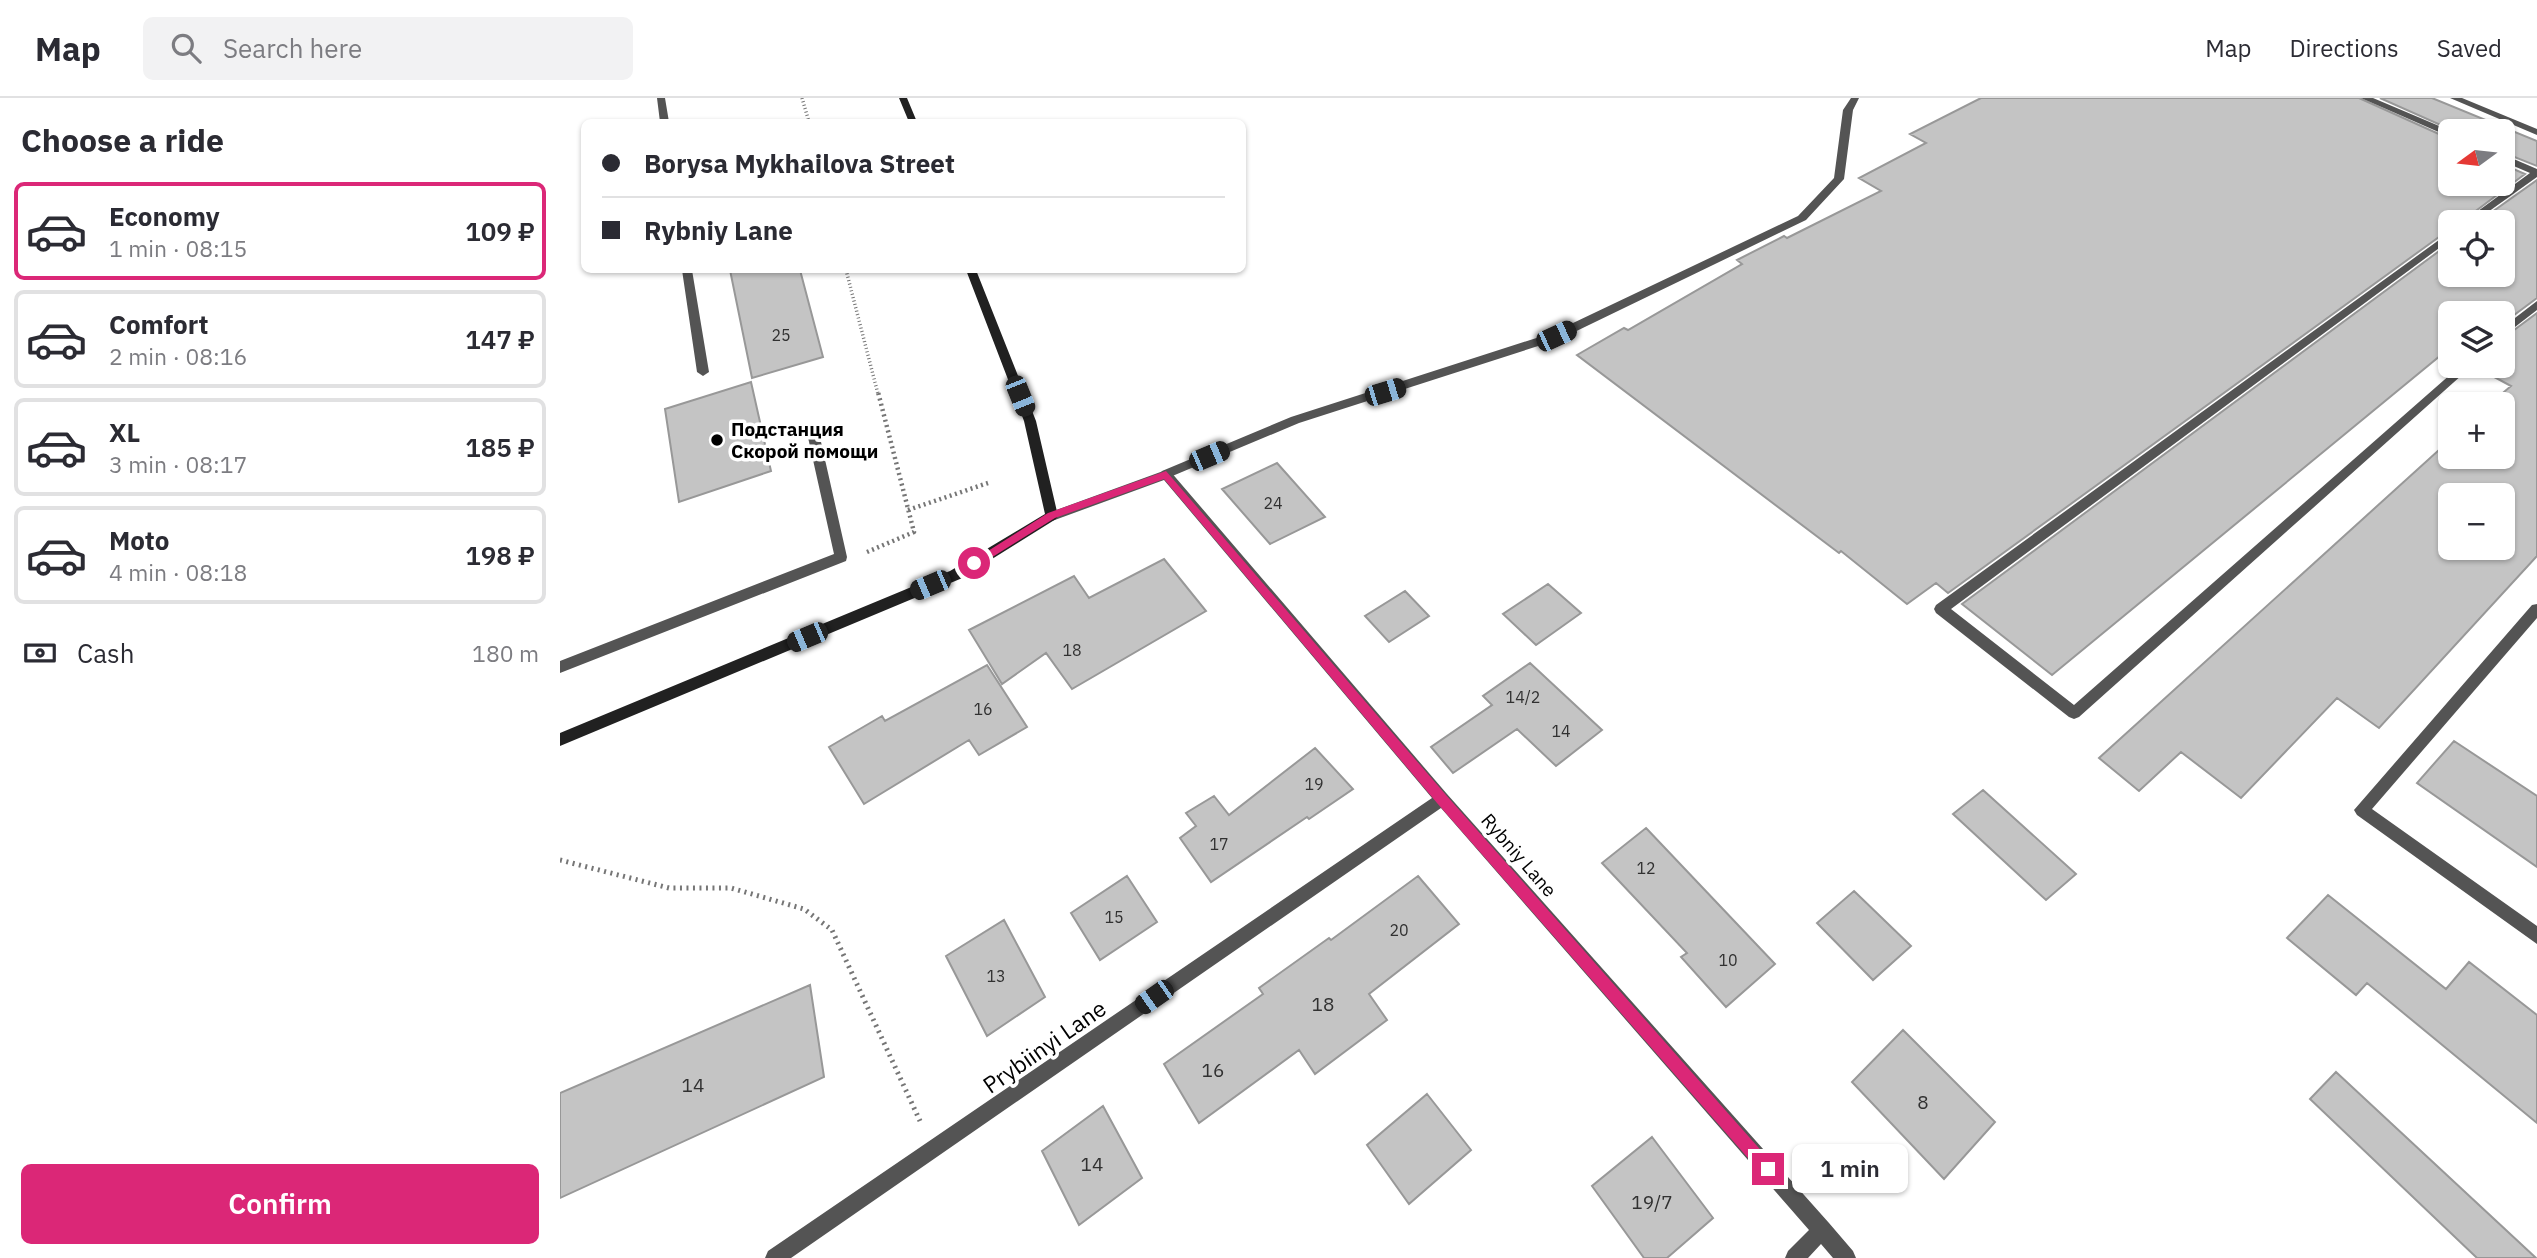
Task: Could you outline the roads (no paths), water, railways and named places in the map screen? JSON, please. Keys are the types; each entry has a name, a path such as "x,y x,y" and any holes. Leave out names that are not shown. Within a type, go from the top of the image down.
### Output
{"street":[{"path":"661,98 664,119"},
{"path":"902,98 912,119"},
{"path":"560,740 955,575 1052,516 1166,474 1295,420 1556,336 1802,218 1839,179 1848,110 1856,98"},
{"path":"2365,98 2438,129"},
{"path":"2454,98 2537,132"},
{"path":"2515,163 2537,172"},
{"path":"2485,210 2537,172"},
{"path":"2438,244 1941,609 2074,713 2453,378"},
{"path":"687,273 703,372"},
{"path":"972,273 1030,421 1052,516"},
{"path":"2515,323 2537,304"},
{"path":"560,667 841,557 813,433"},
{"name":"Rybniy Lane","path":"1166,474 1442,799 1846,1258"},
{"path":"2537,609 2362,810 2537,936"},
{"name":"Prybiinyi Lane","path":"775,1258 1442,799"},
{"path":"1795,1258 1822,1230"}],"place":[{"name":"Подстанция Скорой помощи","path":"717,440"}]}
